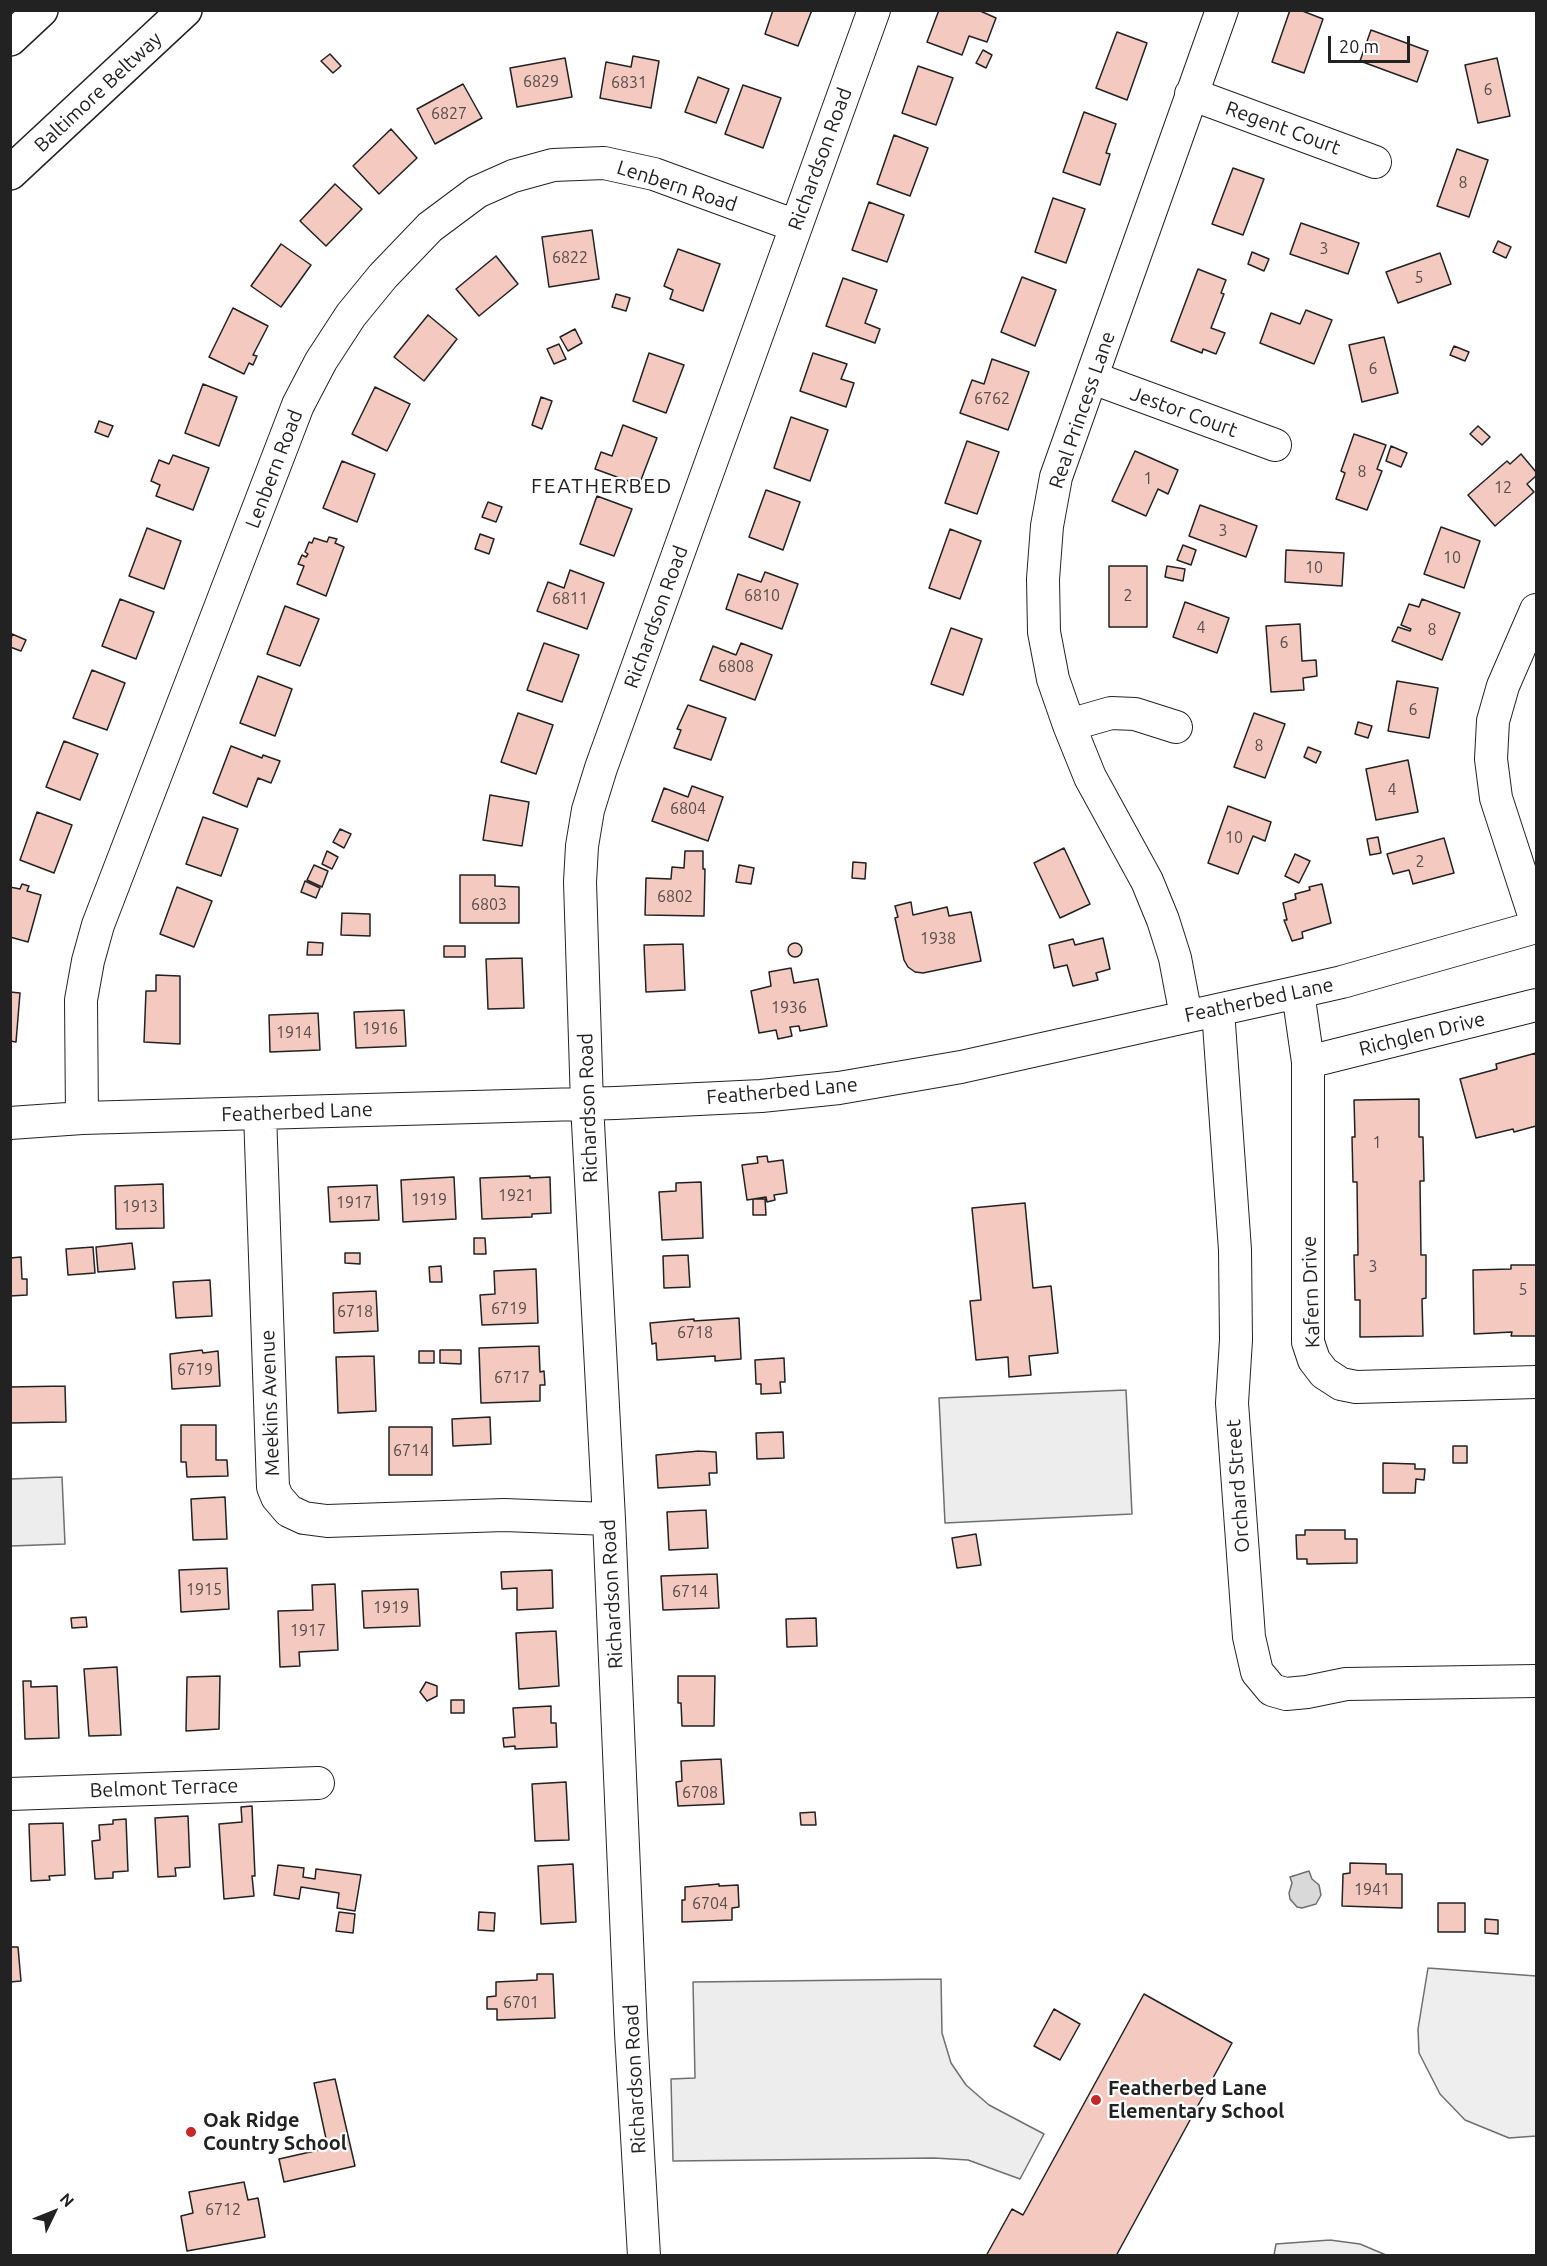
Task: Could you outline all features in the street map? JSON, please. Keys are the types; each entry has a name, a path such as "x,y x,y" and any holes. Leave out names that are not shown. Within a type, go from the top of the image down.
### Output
{"highway":[{"path":"10,39 41,10"},
{"name":"Baltimore Beltway","path":"10,173 185,10"}],"street":[{"name":"Richardson Road","path":"644,2256 631,2033 609,1519 587,1104 580,882 582,846 588,810 605,757 874,10"},
{"name":"Real Princess Lane","path":"1185,1016 1175,958 1163,920 1147,881 1090,777 1053,679 1044,632 1043,579 1047,526 1056,477 1222,10"},
{"name":"Regent Court","path":"1191,94 1376,162"},
{"name":"Lenbern Road","path":"82,1118 81,1000 98,925 298,405 321,361 351,315 383,276 430,226 477,192 513,176 553,165 604,163 654,174 796,226"},
{"name":"Jestor Court","path":"1093,378 1275,445"},
{"path":"1536,610 1503,686 1493,721 1491,759 1496,798 1536,921"},
{"path":"1069,725 1111,713 1135,714 1176,727"},
{"name":"Featherbed Lane","path":"10,1123 82,1118 587,1104 761,1096 839,1088 962,1067 1342,982 1536,927"},
{"name":"Kafern Drive","path":"1298,992 1308,1062 1308,1342 1314,1360 1324,1373 1341,1384 1356,1387 1536,1382"},
{"name":"Richglen Drive","path":"1308,1062 1536,1005"},
{"name":"Orchard Street","path":"1218,1010 1235,1250 1236,1340 1233,1403 1249,1637 1257,1672 1272,1690 1286,1694 1346,1684 1536,1681"},
{"name":"Meekins Avenue","path":"260,1113 273,1487 277,1497 289,1511 304,1518 327,1521 504,1515 609,1519"},
{"name":"Belmont Terrace","path":"10,1794 318,1783"}],"shaded area":[{"path":"1126,1390 1132,1514 945,1523 939,1398"},
{"path":"62,1477 65,1544 11,1546 11,1479"},
{"path":"1309,1871 1312,1879 1319,1885 1321,1895 1316,1904 1297,1907 1290,1899 1292,1883 1290,1877"},
{"path":"1428,1968 1536,1976 1536,2136 1509,2138 1465,2120 1440,2094 1419,2053 1418,2029"},
{"path":"941,1979 942,2033 951,2063 966,2085 989,2105 1044,2134 1020,2179 968,2160 934,2158 673,2161 671,2079 695,2078 693,1982"},
{"path":"1330,2240 1360,2244 1386,2255 1274,2255 1276,2244"}],"building":[{"path":"773,10 812,10 798,46 765,34"},
{"path":"939,10 978,10 996,18 987,42 969,36 962,55 927,42"},
{"path":"1290,10 1300,10 1323,19 1304,73 1272,62"},
{"path":"1371,30 1428,51 1417,82 1360,61"},
{"path":"1117,32 1147,43 1127,100 1096,88"},
{"path":"983,50 992,55 986,68 976,63"},
{"path":"330,54 341,66 333,73 321,61"},
{"path":"633,56 659,61 651,108 600,98 606,62 631,67"},
{"path":"565,58 572,97 517,107 510,68"},
{"path":"1497,58 1510,116 1478,123 1465,65"},
{"path":"918,66 953,78 936,125 902,113"},
{"path":"698,77 729,89 716,123 685,112"},
{"path":"463,84 482,118 435,144 417,109"},
{"path":"743,85 781,98 763,148 725,134"},
{"path":"1084,112 1116,124 1106,153 1110,154 1100,185 1063,172"},
{"path":"391,129 417,158 379,194 353,166"},
{"path":"894,135 928,148 910,196 877,184"},
{"path":"1457,149 1488,160 1469,217 1437,206"},
{"path":"1233,168 1264,179 1243,235 1212,224"},
{"path":"335,184 362,209 326,246 300,221"},
{"path":"1053,198 1085,209 1066,263 1035,252"},
{"path":"869,202 904,215 887,262 852,250"},
{"path":"1301,223 1359,243 1348,274 1290,254"},
{"path":"592,230 599,279 549,287 542,237"},
{"path":"1498,241 1511,247 1506,258 1493,252"},
{"path":"281,244 311,265 281,307 251,286"},
{"path":"678,249 720,264 703,311 670,299 673,290 664,286"},
{"path":"1252,252 1269,259 1264,271 1248,264"},
{"path":"1440,253 1451,284 1398,303 1386,272"},
{"path":"496,256 518,284 479,316 456,289"},
{"path":"1198,269 1226,280 1221,293 1224,294 1211,328 1225,333 1216,354 1203,349 1202,353 1171,341"},
{"path":"1022,277 1056,290 1035,346 1001,332"},
{"path":"843,278 877,290 865,323 880,329 875,343 826,326"},
{"path":"616,294 630,298 626,311 612,307"},
{"path":"233,308 268,326 253,355 257,356 253,365 249,363 244,374 209,357"},
{"path":"1306,310 1332,320 1314,364 1260,343 1271,313 1300,324"},
{"path":"428,315 457,339 424,381 394,357"},
{"path":"575,329 582,343 568,351 560,337"},
{"path":"1384,337 1398,393 1362,402 1349,345"},
{"path":"559,344 566,359 554,364 547,349"},
{"path":"1454,346 1469,352 1465,361 1450,355"},
{"path":"649,353 684,365 666,413 633,401"},
{"path":"813,353 847,364 841,379 854,383 846,407 800,391"},
{"path":"992,359 1029,372 1008,430 960,413 972,380 984,384"},
{"path":"203,384 237,397 219,446 185,433"},
{"path":"375,387 410,404 387,451 352,434"},
{"path":"541,397 552,401 542,429 532,425"},
{"path":"791,417 828,430 810,481 774,468"},
{"path":"99,421 113,426 108,437 95,432"},
{"path":"623,425 657,438 639,485 595,469 601,452 612,456"},
{"path":"1478,426 1490,437 1482,445 1470,434"},
{"path":"1354,434 1386,445 1377,469 1382,471 1367,510 1336,499 1345,473 1341,471"},
{"path":"967,441 999,452 977,514 945,503"},
{"path":"1391,446 1407,453 1401,467 1386,461"},
{"path":"1135,451 1178,470 1168,494 1158,489 1146,516 1112,501"},
{"path":"1521,454 1536,472 1536,476 1527,484 1534,492 1495,526 1468,495 1507,461 1510,464"},
{"path":"173,455 209,468 193,510 156,496 160,485 151,481 159,460 169,464"},
{"path":"342,461 375,474 357,522 323,508"},
{"path":"766,490 800,502 783,550 749,537"},
{"path":"597,496 632,509 614,556 580,544"},
{"path":"488,502 502,507 496,522 482,517"},
{"path":"1200,505 1257,526 1246,557 1189,536"},
{"path":"1441,527 1480,541 1464,588 1424,574"},
{"path":"147,528 181,541 164,589 129,576"},
{"path":"950,529 981,541 960,599 929,588"},
{"path":"480,534 494,539 489,554 475,549"},
{"path":"329,537 337,539 335,543 344,547 326,596 297,584 304,566 298,564 302,555 306,557 308,554 305,552 309,542 312,543 314,538 327,542"},
{"path":"1183,545 1196,550 1191,565 1177,560"},
{"path":"1286,550 1344,553 1342,586 1285,582"},
{"path":"1109,566 1147,566 1147,627 1109,627"},
{"path":"1167,566 1185,569 1183,581 1165,577"},
{"path":"570,570 604,583 587,629 537,611 548,582 564,588"},
{"path":"765,572 798,584 782,629 726,609 738,574 761,582"},
{"path":"120,599 154,612 136,659 102,646"},
{"path":"1422,599 1460,613 1442,660 1392,641 1398,627 1410,631 1411,629 1401,625 1409,604 1419,607"},
{"path":"1185,602 1229,618 1217,653 1173,637"},
{"path":"285,606 319,619 300,666 267,654"},
{"path":"1300,624 1302,661 1316,660 1317,676 1303,678 1304,690 1271,692 1266,626"},
{"path":"951,628 982,639 963,695 931,684"},
{"path":"12,634 26,640 21,651 10,647"},
{"path":"544,643 579,655 562,702 527,690"},
{"path":"741,643 772,655 755,700 700,680 713,646 736,655"},
{"path":"92,670 125,683 107,730 73,718"},
{"path":"258,676 292,689 275,736 240,723"},
{"path":"1397,681 1438,688 1429,738 1388,731"},
{"path":"688,705 726,718 711,760 674,748 681,730 677,729"},
{"path":"518,713 553,725 536,774 501,762"},
{"path":"1254,713 1285,724 1265,778 1234,767"},
{"path":"1358,722 1372,726 1368,738 1355,734"},
{"path":"64,741 98,754 80,800 46,787"},
{"path":"231,746 262,758 263,755 280,761 271,783 258,778 247,807 213,793"},
{"path":"1308,747 1321,752 1316,763 1304,757"},
{"path":"1408,760 1418,812 1376,820 1366,769"},
{"path":"692,786 723,797 708,841 652,821 664,788 688,797"},
{"path":"490,795 529,802 522,846 483,840"},
{"path":"1228,806 1271,822 1265,841 1253,836 1238,874 1208,863"},
{"path":"37,812 72,825 54,873 20,860"},
{"path":"203,817 238,829 221,876 186,864"},
{"path":"340,829 351,834 344,848 333,842"},
{"path":"1378,837 1381,853 1370,855 1367,839"},
{"path":"1444,838 1454,873 1413,884 1409,870 1393,874 1387,854"},
{"path":"1064,848 1090,904 1060,918 1034,863"},
{"path":"327,851 338,857 332,869 322,864"},
{"path":"685,851 703,851 704,916 645,915 646,878 671,879 672,867 684,868"},
{"path":"1295,854 1310,861 1299,883 1285,876"},
{"path":"853,862 866,863 865,879 852,878"},
{"path":"314,865 328,871 322,887 307,880"},
{"path":"739,865 754,868 751,884 736,882"},
{"path":"460,875 495,875 495,886 519,887 519,923 460,923"},
{"path":"305,881 320,888 316,898 301,892"},
{"path":"22,884 29,886 27,891 41,895 28,942 10,937 10,887 20,889"},
{"path":"1322,884 1331,923 1302,932 1303,938 1292,941 1284,920 1287,920 1283,903 1296,899 1295,894 1310,890 1309,887"},
{"path":"177,887 212,901 194,947 160,934"},
{"path":"911,902 913,915 947,907 949,916 971,912 981,961 923,973 915,972 908,967 904,960 895,918 898,917 895,906"},
{"path":"342,913 370,914 370,936 341,935"},
{"path":"1103,938 1110,969 1096,973 1098,980 1073,986 1067,965 1054,968 1049,945 1073,939 1075,945"},
{"path":"308,942 323,943 322,955 307,955"},
{"path":"792,943 798,943 802,950 798,957 792,957 788,953 788,947"},
{"path":"683,944 685,990 646,992 644,945"},
{"path":"444,946 465,946 465,957 444,957"},
{"path":"522,958 524,1008 488,1009 486,959"},
{"path":"791,968 794,983 818,979 827,1026 800,1031 799,1026 790,1027 792,1036 778,1039 776,1030 759,1033 751,991 771,986 769,972"},
{"path":"156,975 180,976 180,1044 144,1042 146,991 156,991"},
{"path":"10,992 20,993 16,1042 10,1041"},
{"path":"404,1010 406,1046 356,1048 354,1012"},
{"path":"318,1013 320,1050 270,1052 269,1015"},
{"path":"1536,1053 1536,1126 1476,1138 1460,1079 1497,1069 1496,1064"},
{"path":"1419,1099 1419,1137 1423,1137 1424,1181 1420,1181 1421,1255 1426,1255 1426,1298 1422,1299 1423,1336 1360,1337 1360,1300 1355,1300 1354,1255 1358,1255 1357,1182 1353,1182 1354,1100"},
{"path":"767,1156 768,1162 783,1160 787,1193 774,1195 775,1200 767,1202 766,1197 747,1200 742,1165 758,1163 757,1157"},
{"path":"530,1176 530,1178 550,1177 551,1213 532,1214 532,1217 482,1219 480,1178"},
{"path":"454,1177 456,1219 403,1222 401,1180"},
{"path":"701,1182 703,1238 662,1240 659,1192 676,1191 676,1183"},
{"path":"163,1184 164,1228 116,1229 115,1186"},
{"path":"377,1185 379,1220 330,1222 328,1187"},
{"path":"753,1199 765,1199 766,1215 753,1215"},
{"path":"1025,1203 1033,1288 1051,1286 1058,1353 1029,1356 1031,1375 1009,1377 1008,1357 976,1360 970,1301 981,1300 972,1208"},
{"path":"474,1238 485,1238 486,1254 474,1254"},
{"path":"132,1243 135,1269 98,1272 96,1247"},
{"path":"93,1247 95,1273 68,1275 66,1249"},
{"path":"345,1253 360,1253 360,1264 345,1263"},
{"path":"688,1255 690,1287 664,1288 663,1256"},
{"path":"21,1257 22,1279 27,1279 27,1295 10,1296 10,1258"},
{"path":"1511,1265 1536,1265 1536,1336 1511,1336 1512,1332 1474,1334 1473,1270 1511,1269"},
{"path":"441,1266 442,1282 430,1282 429,1267"},
{"path":"536,1269 538,1323 482,1325 480,1295 495,1294 494,1271"},
{"path":"210,1280 212,1316 176,1318 173,1282"},
{"path":"376,1291 378,1331 334,1333 333,1293"},
{"path":"739,1318 741,1359 715,1361 715,1356 657,1360 656,1343 652,1344 650,1323"},
{"path":"539,1346 540,1372 544,1371 545,1385 540,1385 540,1401 481,1403 479,1348"},
{"path":"202,1350 203,1353 218,1351 220,1386 172,1389 170,1354"},
{"path":"440,1350 461,1350 461,1364 440,1363"},
{"path":"419,1351 434,1351 434,1363 419,1363"},
{"path":"374,1356 376,1411 338,1413 336,1357"},
{"path":"784,1358 785,1382 780,1382 781,1393 761,1394 761,1384 756,1384 755,1360"},
{"path":"65,1386 66,1422 10,1423 10,1387"},
{"path":"490,1417 491,1444 453,1446 452,1419"},
{"path":"181,1425 216,1425 216,1460 227,1460 228,1476 187,1477 186,1462 181,1462"},
{"path":"389,1427 432,1427 432,1475 389,1475"},
{"path":"783,1432 784,1458 757,1459 756,1433"},
{"path":"1453,1446 1467,1446 1467,1463 1453,1463"},
{"path":"699,1451 716,1452 717,1473 709,1473 710,1485 658,1488 656,1455"},
{"path":"1383,1463 1415,1464 1415,1469 1425,1469 1424,1480 1416,1479 1415,1493 1383,1493"},
{"path":"225,1497 227,1539 193,1540 191,1499"},
{"path":"706,1510 708,1548 669,1550 667,1512"},
{"path":"1305,1530 1345,1530 1345,1539 1357,1539 1357,1563 1307,1564 1307,1559 1297,1559 1296,1535 1305,1535"},
{"path":"976,1534 981,1565 957,1568 952,1538"},
{"path":"227,1568 229,1609 181,1612 179,1570"},
{"path":"552,1570 553,1608 517,1610 517,1588 502,1589 501,1572"},
{"path":"717,1574 719,1608 663,1610 661,1576"},
{"path":"335,1584 338,1650 299,1652 300,1666 280,1667 278,1611 313,1610 312,1585"},
{"path":"418,1589 420,1626 364,1628 362,1591"},
{"path":"86,1617 87,1627 72,1628 71,1618"},
{"path":"816,1618 817,1646 787,1647 786,1619"},
{"path":"556,1631 559,1686 519,1689 516,1633"},
{"path":"117,1667 121,1735 89,1736 84,1669"},
{"path":"220,1676 219,1729 186,1731 187,1677"},
{"path":"678,1676 715,1676 714,1726 682,1726 681,1703 678,1703"},
{"path":"23,1681 31,1681 31,1687 57,1686 59,1738 25,1739"},
{"path":"426,1682 437,1686 437,1696 427,1701 420,1692"},
{"path":"451,1700 464,1700 464,1713 451,1713"},
{"path":"551,1706 551,1723 556,1723 557,1747 515,1749 515,1746 504,1747 503,1738 515,1737 513,1708"},
{"path":"721,1759 724,1804 678,1806 676,1782 682,1781 681,1761"},
{"path":"566,1782 569,1840 535,1841 532,1784"},
{"path":"252,1806 254,1896 224,1899 219,1824 242,1822 241,1807"},
{"path":"815,1812 816,1825 801,1825 800,1813"},
{"path":"188,1816 190,1867 175,1868 176,1876 158,1877 155,1818"},
{"path":"126,1819 128,1871 113,1872 113,1878 95,1879 92,1841 100,1840 99,1825 113,1824 113,1820"},
{"path":"63,1823 65,1875 49,1876 50,1880 31,1881 29,1824"},
{"path":"1350,1863 1386,1864 1386,1874 1402,1874 1402,1908 1342,1906 1343,1874 1350,1873"},
{"path":"573,1864 576,1922 541,1924 538,1866"},
{"path":"278,1865 304,1868 303,1877 315,1879 316,1869 361,1875 355,1911 337,1908 339,1893 301,1887 299,1899 274,1895"},
{"path":"719,1884 719,1886 738,1885 739,1907 732,1908 732,1920 682,1922 682,1900 685,1900 685,1887"},
{"path":"1438,1903 1465,1903 1465,1932 1438,1932"},
{"path":"339,1912 355,1914 353,1933 336,1931"},
{"path":"479,1912 495,1913 494,1931 478,1930"},
{"path":"1485,1919 1498,1920 1498,1934 1485,1933"},
{"path":"10,1947 18,1947 21,1981 10,1982"},
{"path":"537,1974 553,1974 555,2018 497,2020 497,2009 487,2009 487,1997 496,1996 496,1982 537,1980"},
{"path":"1144,1994 1232,2043 1116,2256 986,2256 1012,2209 1023,2215"},
{"path":"1054,2009 1080,2024 1060,2060 1034,2046"},
{"path":"335,2079 355,2166 284,2182 279,2159 328,2148 314,2083"},
{"path":"244,2182 248,2200 258,2198 265,2237 187,2251 181,2216 193,2213 189,2192"}],"place":[{"name":"Featherbed Lane Elementary School","path":"1096,2100"},
{"name":"Oak Ridge Country School","path":"191,2132"}],"district":[{"name":"FEATHERBED","path":"602,486"}]}
